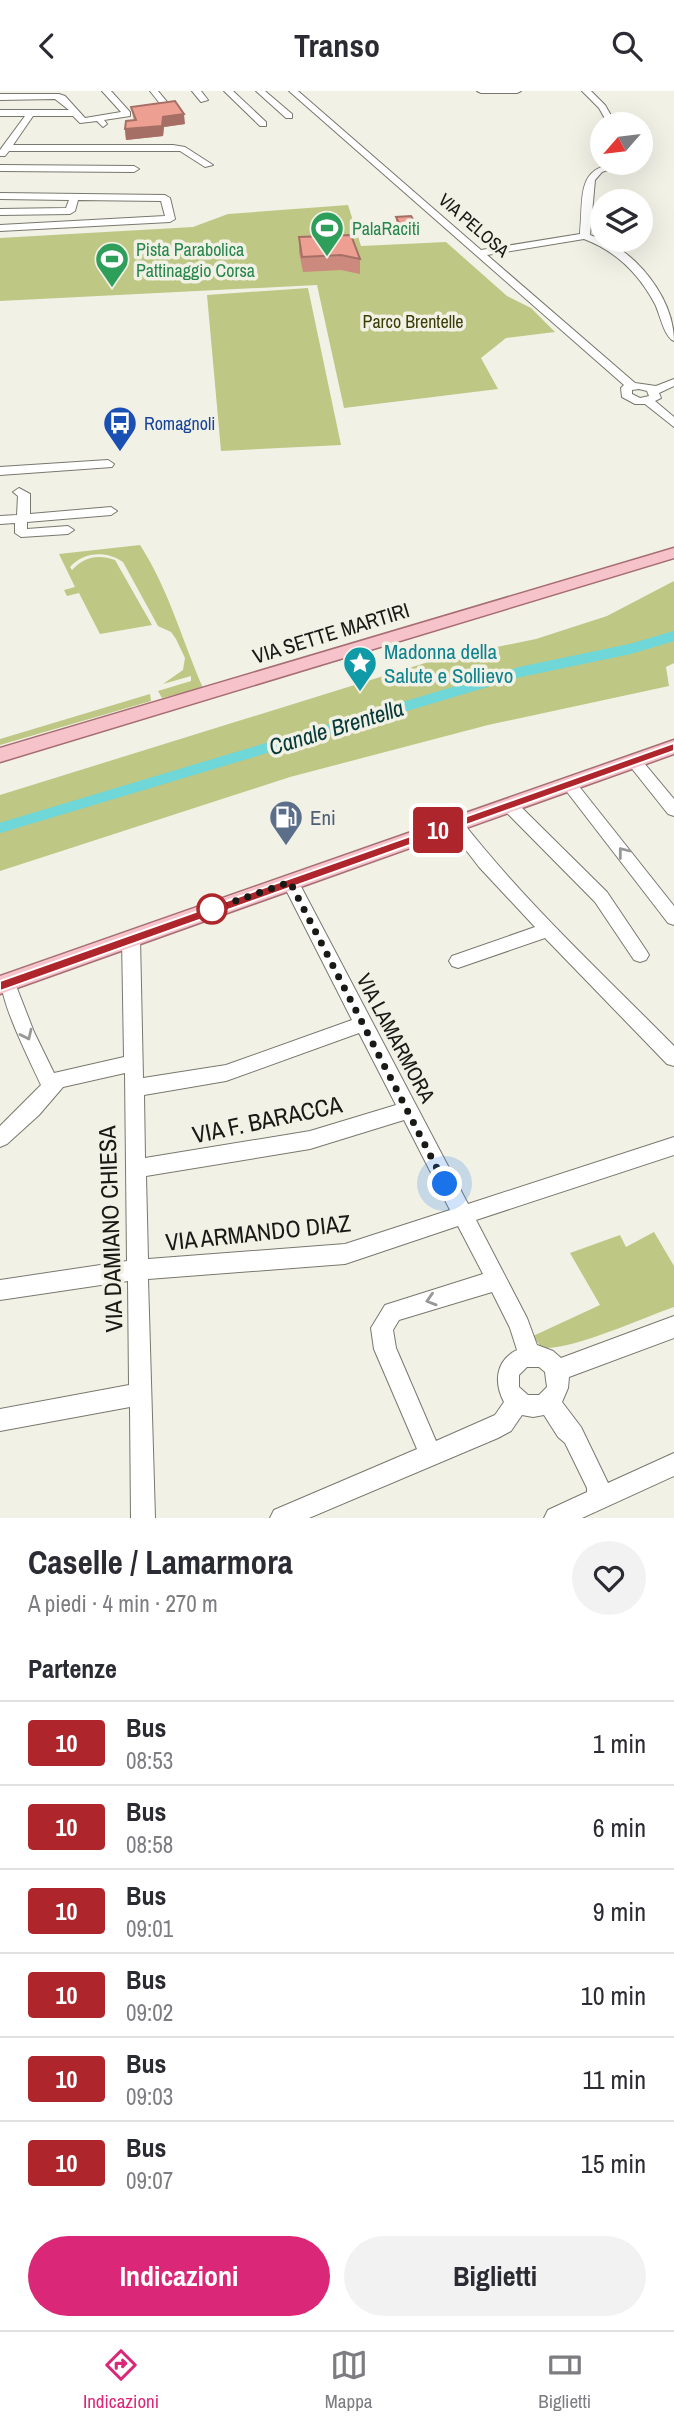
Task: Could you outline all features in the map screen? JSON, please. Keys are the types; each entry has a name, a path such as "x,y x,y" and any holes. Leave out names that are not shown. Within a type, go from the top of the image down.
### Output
{"main road":[{"name":"VIA SETTE MARTIRI","path":"0,755 674,553"},
{"path":"3,984 674,747"}],"street":[{"path":"0,97 56,96 62,98 83,121 101,121 127,114 106,91"},
{"path":"154,91 168,108"},
{"path":"196,91 204,100"},
{"path":"228,91 263,124"},
{"path":"260,91 289,117"},
{"name":"VIA PELOSA","path":"293,91 632,386 644,386 674,423"},
{"path":"481,91 517,91"},
{"path":"586,91 605,112"},
{"path":"0,113 76,113"},
{"path":"4,148 31,113"},
{"path":"4,148 173,148 182,149 208,165"},
{"path":"0,168 134,169"},
{"path":"585,236 590,179 594,175"},
{"path":"0,196 165,198 170,219 0,228"},
{"path":"0,212 70,211 74,198"},
{"path":"131,198 131,221"},
{"path":"480,253 585,236 590,238"},
{"path":"615,252 652,285 662,302 674,338"},
{"path":"652,396 674,382"},
{"path":"0,471 108,464"},
{"path":"19,492 24,494 21,533 68,530"},
{"path":"0,520 111,511"},
{"path":"634,761 674,810"},
{"path":"569,784 671,909"},
{"path":"509,805 601,897 640,955"},
{"path":"455,824 485,863 674,1058"},
{"name":"VIA LAMARMORA","path":"290,882 520,1325 529,1355"},
{"path":"458,961 548,930"},
{"name":"VIA DAMIANO CHIESA","path":"131,938 143,1518"},
{"path":"3,984 50,1085"},
{"path":"133,1088 226,1073 362,1024"},
{"path":"0,1138 32,1109 50,1085 69,1076 132,1063"},
{"name":"VIA F. BARACCA","path":"135,1169 310,1140 408,1110"},
{"name":"VIA ARMANDO DIAZ","path":"0,1290 137,1271 345,1254 674,1146"},
{"path":"431,1455 385,1349 382,1328 393,1312 496,1280"},
{"path":"555,1371 674,1327"},
{"path":"529,1355 544,1359 555,1371 558,1388 550,1402 538,1406 519,1400 512,1394 508,1377 514,1361 529,1355"},
{"path":"0,1420 142,1394"},
{"path":"282,1518 503,1423 519,1400"},
{"path":"550,1402 566,1429 565,1439 590,1492 598,1500"},
{"path":"556,1518 674,1464"}],"green space":[{"name":"Parco Brentelle","path":"348,205 361,246 446,242 507,296 531,308 555,332 506,338 481,358 498,389 344,408 317,285 0,301 0,238 193,227 228,214"},
{"path":"308,288 341,445 221,451 207,295"},
{"path":"140,545 167,597 203,688 162,698 158,691 191,681 191,676 163,684 183,670 185,658 171,632 158,626 123,562 95,554 81,558 70,567 72,570 81,562 92,558 115,560 152,625 100,634 79,593 67,596 64,590 75,587 59,554"},
{"path":"674,581 674,663 666,667 669,686 488,725 290,777 0,871 0,795 438,659 536,639 607,616"},
{"path":"150,694 151,701 0,745 0,739"},
{"path":"654,1232 674,1266 674,1307 589,1339 542,1348 533,1336 600,1305 570,1253 620,1235 626,1247"}],"building":[{"path":"175,101 184,114 163,117 162,126 125,129 126,121 136,120 131,107"},
{"path":"411,216 417,225 401,227 396,217"},
{"path":"351,235 360,259 341,255 302,257 299,237"}],"waterway":[{"name":"Canale Brentella","path":"0,828 520,672 630,649 674,636"}],"bus line":[{"name":"10","path":"0,985 674,747"}],"place":[{"name":"PalaRaciti","path":"327,258"},
{"name":"Pista Parabolica Pattinaggio Corsa","path":"112,289"},
{"name":"Romagnoli","path":"120,453"},
{"name":"Madonna della Salute e Sollievo","path":"360,693"},
{"name":"Eni","path":"286,847"}],"route":[{"path":"212,909 290,882 445,1184"}]}
